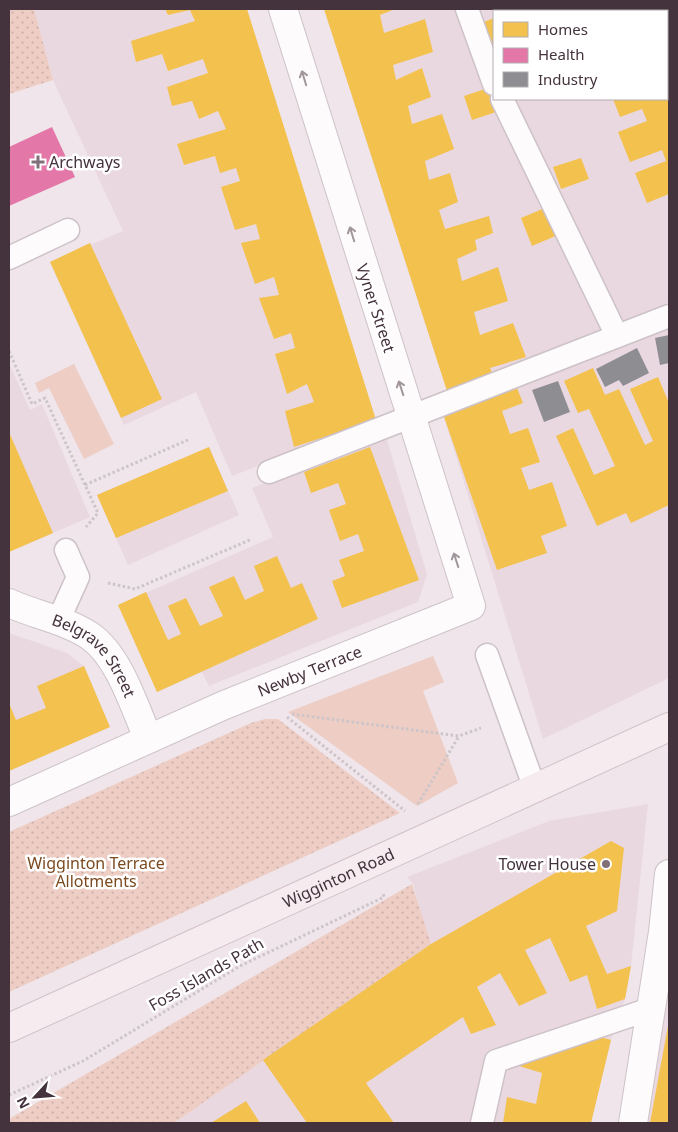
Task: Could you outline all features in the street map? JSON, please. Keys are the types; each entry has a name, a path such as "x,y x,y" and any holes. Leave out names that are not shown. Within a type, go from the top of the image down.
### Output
{"main road":[{"name":"Wigginton Road","path":"9,1028 535,789 668,732"}],"street":[{"name":"Vyner Street","path":"283,9 471,606"},
{"name":"Belgrave Street","path":"9,603 58,621 91,636 112,658 148,738"},
{"name":"Newby Terrace","path":"9,802 148,738 355,651 471,606"},
{"path":"633,1123 650,1009 666,932 669,874"}],"lane":[{"path":"466,9 493,81"},
{"path":"502,100 617,336"},
{"path":"9,258 68,230"},
{"path":"269,472 669,316"},
{"path":"58,621 78,577 66,550"},
{"path":"487,655 535,789"},
{"path":"482,1123 496,1061 650,1009"}],"path":[{"path":"9,351 32,404 45,398 98,513 66,550"},
{"path":"85,485 188,440"},
{"path":"78,577 135,590 252,539"},
{"path":"458,736 417,806 407,813 282,713 458,736 509,717"},
{"name":"Foss Islands Path","path":"9,1095 84,1061 240,966 384,897 373,862"}],"shaded area":[{"path":"34,9 246,9 376,420 232,476 196,392 124,425 50,262 123,231 53,80"},
{"path":"324,9 666,9 493,10 493,100 668,100 668,14 669,309 447,391"},
{"path":"669,328 669,678 543,739 443,414 517,388"},
{"path":"9,363 30,410 42,404 90,517 9,552"},
{"path":"386,437 427,574 418,602 209,686 202,672 157,692 118,605 273,537 252,488"},
{"path":"209,447 239,515 128,565 97,495"},
{"path":"9,633 67,653 84,666 110,727 9,771"},
{"path":"648,804 631,966 625,999 611,1040 591,1123 174,1123 430,945 413,884 407,877 549,821"},
{"path":"669,956 669,1123 643,1123"}],"green space":[{"path":"9,9 34,9 53,80 9,94"},
{"path":"74,364 114,444 84,459 49,388 39,393 35,383"},
{"path":"433,656 444,682 423,691 458,783 417,806 288,712"},
{"name":"Wigginton Terrace Allotments","path":"265,719 278,719 400,813 9,992 9,832 251,723"},
{"path":"412,884 431,944 174,1123 9,1123 9,1119"}],"building: Homes":[{"path":"165,9 247,9 376,420 294,447 285,411 314,402 307,384 287,394 275,354 295,348 291,333 274,339 259,298 279,295 274,277 255,284 241,243 260,239 256,224 235,230 221,187 240,181 236,168 220,173 215,156 184,165 177,144 226,129 218,111 199,119 192,101 172,106 167,87 208,73 203,59 168,71 162,54 136,62 131,41 195,21 190,10 168,15"},
{"path":"324,9 395,9 380,15 384,33 425,19 433,52 393,65 396,80 422,68 431,97 408,106 412,124 442,114 454,149 425,161 429,180 450,173 458,202 439,210 445,229 489,216 493,233 475,240 477,250 457,259 462,281 498,267 508,301 474,312 480,335 513,323 526,357 490,368 493,375 447,391"},
{"path":"665,9 666,10 589,10"},
{"path":"493,18 493,44 484,22"},
{"path":"668,18 669,194 647,203 635,173 666,161 662,150 630,162 618,132 647,121 642,109 620,117 613,100 668,100"},
{"path":"488,88 496,112 472,120 464,96"},
{"path":"581,158 589,179 561,189 553,167"},
{"path":"547,207 558,235 532,246 521,218"},
{"path":"90,243 162,399 121,418 50,262"},
{"path":"593,368 605,395 619,389 645,445 653,441 630,389 658,377 669,403 669,505 631,523 626,513 597,526 556,436 573,428 594,475 615,466 589,409 578,413 564,381"},
{"path":"517,388 523,403 502,411 510,434 528,428 540,462 521,468 529,490 552,482 567,526 541,536 547,553 497,570 443,414"},
{"path":"9,432 53,533 9,552"},
{"path":"209,447 228,491 116,538 97,495"},
{"path":"370,447 419,580 342,608 332,581 345,576 339,560 364,551 358,534 340,541 329,510 346,504 338,483 311,493 304,472"},
{"path":"277,556 291,588 302,583 318,619 157,692 118,605 146,592 168,640 181,634 168,606 186,598 200,626 223,616 209,587 234,576 245,600 264,591 254,566"},
{"path":"84,666 110,727 9,771 9,703 16,720 46,708 37,686"},
{"path":"611,841 624,848 617,911 586,926 607,974 631,966 625,999 597,1009 587,975 570,982 550,938 525,950 547,993 519,1006 500,973 477,987 496,1025 471,1034 463,1017 366,1083 394,1123 307,1123 263,1060 431,944"},
{"path":"668,1026 669,1123 650,1123"},
{"path":"600,1037 611,1040 591,1123 503,1123 507,1097 536,1104 542,1073 519,1066"},
{"path":"246,1101 260,1123 211,1123"}],"building: Health":[{"name":"Archways","path":"52,127 75,177 9,206 9,147"}],"building: Industry":[{"path":"669,335 669,363 660,365 655,338"},
{"path":"637,348 649,373 623,386 619,380 605,387 596,369"},
{"path":"558,381 570,412 544,422 532,390"}],"place":[{"name":"Archways","path":"38,162"},
{"name":"Tower House","path":"606,864"}]}
